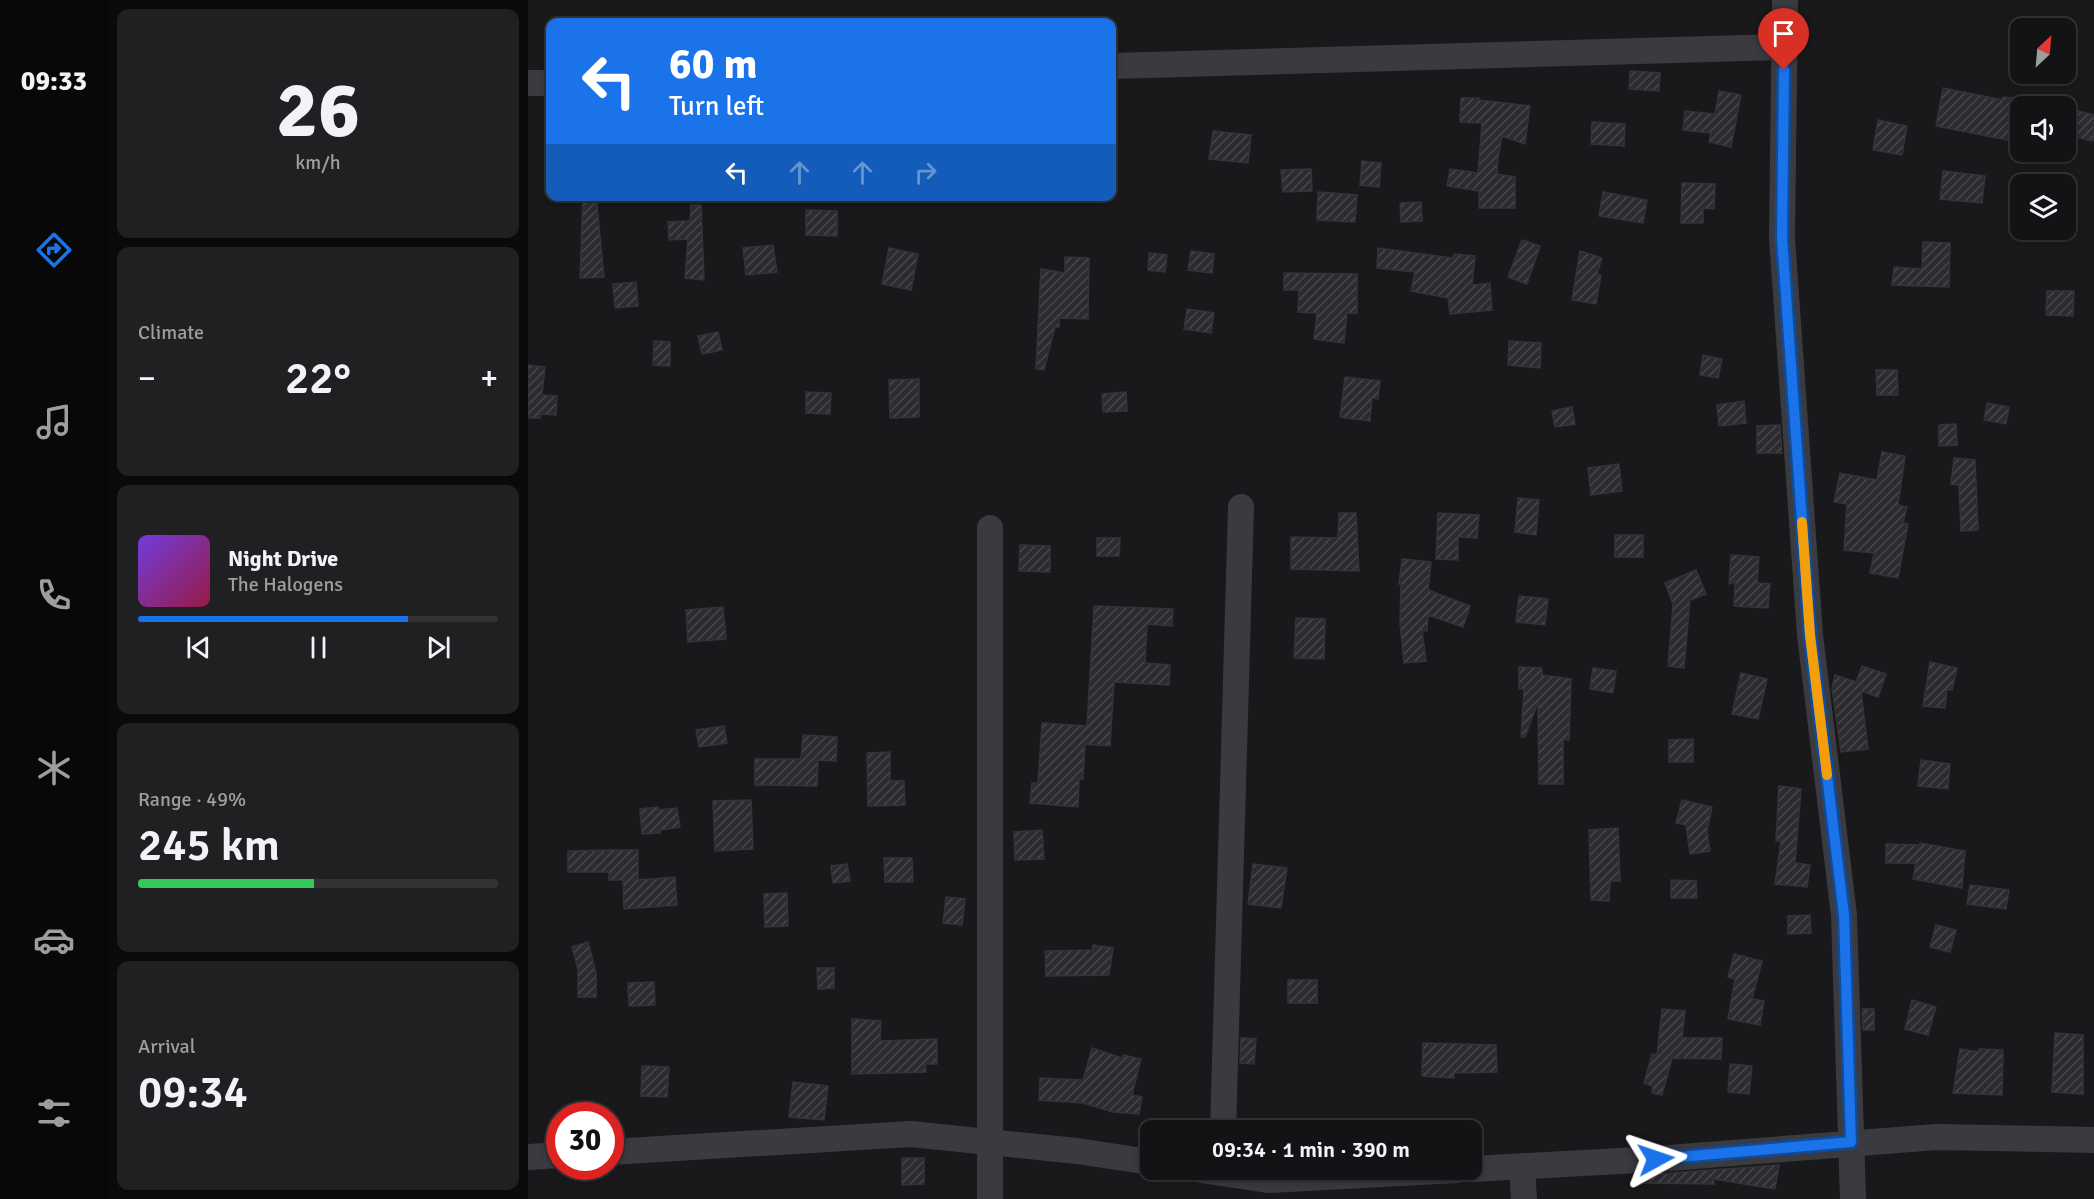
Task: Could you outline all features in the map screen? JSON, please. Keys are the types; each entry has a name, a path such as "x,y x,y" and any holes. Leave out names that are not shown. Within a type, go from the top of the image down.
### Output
{"street":[{"path":"1785,0 1782,238 1810,635 1844,915 1852,1199"},
{"path":"1116,66 1784,47"},
{"path":"528,83 546,83"},
{"path":"1223,1120 1241,507"},
{"path":"990,528 990,1199"},
{"path":"624,1151 911,1134 1140,1161"},
{"path":"1482,1168 1656,1159 1936,1137 2094,1140"},
{"path":"528,1157 546,1156"},
{"path":"1522,1166 1524,1199"}],"building":[{"path":"1630,71 1660,73 1659,91 1629,89"},
{"path":"1943,88 2003,100 2003,97 2010,98 2010,140 1936,126"},
{"path":"1719,91 1741,95 1731,147 1709,142 1711,133 1683,130 1685,111 1715,114"},
{"path":"1461,98 1479,98 1479,100 1530,106 1525,144 1502,136 1498,158 1497,174 1515,177 1515,208 1479,208 1479,191 1447,186 1450,169 1478,173 1482,123 1460,122"},
{"path":"2078,111 2094,115 2094,141 2076,138"},
{"path":"1878,120 1907,126 1902,155 1873,150"},
{"path":"1592,122 1625,124 1624,146 1591,144"},
{"path":"1213,131 1251,135 1248,163 1209,159"},
{"path":"1362,161 1381,163 1379,187 1360,185"},
{"path":"1311,169 1312,191 1283,192 1281,170"},
{"path":"1943,171 1985,176 1982,203 1940,199"},
{"path":"1682,183 1715,184 1714,209 1703,208 1703,223 1681,223"},
{"path":"1318,192 1357,195 1355,222 1317,220"},
{"path":"1603,192 1647,200 1643,223 1599,216"},
{"path":"583,201 596,201 604,277 580,278"},
{"path":"1421,202 1422,221 1401,222 1400,203"},
{"path":"691,205 701,205 704,280 685,278 688,239 669,240 668,222 690,221"},
{"path":"806,210 837,211 837,236 806,235"},
{"path":"1522,240 1540,246 1527,284 1508,277"},
{"path":"1923,242 1950,243 1949,287 1892,285 1894,267 1922,269"},
{"path":"773,245 777,272 746,275 743,248"},
{"path":"889,248 918,254 911,290 882,284"},
{"path":"1378,248 1453,258 1454,254 1475,256 1472,285 1490,283 1492,310 1450,314 1448,298 1411,291 1415,272 1377,268"},
{"path":"1191,251 1214,254 1212,273 1188,270"},
{"path":"1580,251 1602,258 1597,274 1601,275 1596,304 1572,300"},
{"path":"1149,253 1167,255 1165,272 1148,270"},
{"path":"1065,257 1089,258 1088,319 1059,318 1059,327 1055,327 1044,370 1036,369 1041,269 1065,273"},
{"path":"1284,273 1357,274 1357,313 1347,313 1344,343 1314,339 1317,313 1298,312 1299,290 1284,290"},
{"path":"636,282 638,306 615,308 613,284"},
{"path":"2047,291 2074,291 2073,316 2046,315"},
{"path":"1187,309 1214,313 1211,333 1184,329"},
{"path":"718,332 722,350 702,354 698,336"},
{"path":"654,341 670,342 670,366 653,365"},
{"path":"1509,341 1541,343 1540,368 1508,365"},
{"path":"1703,355 1722,359 1718,378 1700,375"},
{"path":"528,365 545,367 542,395 557,396 556,415 540,414 540,418 528,418"},
{"path":"1876,370 1897,370 1898,395 1877,395"},
{"path":"1345,377 1380,381 1378,399 1372,398 1370,421 1340,417"},
{"path":"919,379 919,417 890,418 889,380"},
{"path":"806,392 831,393 830,414 806,413"},
{"path":"1126,392 1127,411 1103,412 1102,394"},
{"path":"1744,401 1746,423 1719,426 1717,405"},
{"path":"1987,403 2009,407 2006,424 1984,420"},
{"path":"1572,407 1575,424 1555,427 1552,411"},
{"path":"1956,424 1957,445 1939,446 1939,425"},
{"path":"1780,425 1782,453 1757,453 1757,426"},
{"path":"1882,452 1905,456 1898,505 1907,507 1903,523 1908,524 1898,578 1870,573 1874,553 1844,550 1847,504 1834,502 1840,473 1877,480"},
{"path":"1954,458 1975,460 1978,530 1961,531 1959,485 1951,484"},
{"path":"1619,464 1622,491 1591,495 1588,468"},
{"path":"1518,498 1539,500 1536,535 1515,532"},
{"path":"1339,513 1356,513 1359,571 1291,569 1291,537 1338,538"},
{"path":"1438,513 1479,515 1477,538 1458,537 1458,560 1436,559"},
{"path":"1615,535 1643,535 1643,557 1615,557"},
{"path":"1097,538 1120,538 1119,556 1097,556"},
{"path":"1020,545 1050,546 1050,572 1019,571"},
{"path":"1731,555 1759,557 1757,583 1770,584 1768,608 1734,606 1735,582 1729,584"},
{"path":"1402,559 1431,562 1428,590 1470,606 1463,627 1428,615 1427,631 1422,630 1426,661 1404,663 1400,623 1401,584 1399,584"},
{"path":"1696,570 1706,594 1690,600 1684,668 1668,666 1673,604 1665,583"},
{"path":"1519,596 1548,599 1545,625 1516,622"},
{"path":"1094,606 1173,609 1172,626 1147,624 1145,663 1170,665 1169,685 1114,682 1110,746 1085,744 1083,779 1079,779 1078,807 1030,803 1032,783 1038,783 1042,723 1087,726"},
{"path":"723,607 726,639 688,642 686,610"},
{"path":"1296,618 1325,619 1324,659 1294,658"},
{"path":"1930,662 1957,668 1952,690 1947,689 1945,708 1923,706"},
{"path":"1862,666 1886,674 1878,697 1861,691 1868,749 1841,752 1832,688 1835,675 1856,682"},
{"path":"1519,667 1542,668 1542,675 1571,679 1569,740 1563,739 1563,784 1539,784 1538,702 1525,737 1521,737 1524,689 1519,689"},
{"path":"1593,668 1616,671 1613,693 1590,689"},
{"path":"1741,673 1767,679 1758,719 1732,714"},
{"path":"724,726 727,743 699,747 696,730"},
{"path":"803,735 837,737 836,761 818,760 817,786 755,785 755,759 801,759"},
{"path":"1693,739 1693,762 1669,762 1669,740"},
{"path":"890,752 890,781 904,781 905,805 868,806 867,753"},
{"path":"1921,760 1950,764 1948,789 1918,786"},
{"path":"1779,786 1801,789 1795,863 1810,865 1807,887 1775,884 1781,841 1776,841"},
{"path":"751,800 753,849 715,851 713,801"},
{"path":"1682,800 1712,807 1707,831 1710,851 1690,854 1686,825 1676,823"},
{"path":"658,807 658,810 677,808 680,827 660,830 660,833 642,834 640,809"},
{"path":"1618,828 1620,881 1610,881 1609,901 1591,900 1589,830"},
{"path":"1042,830 1044,859 1015,860 1014,832"},
{"path":"1920,843 1965,851 1962,888 1913,879 1916,863 1886,863 1886,844 1919,845"},
{"path":"638,850 638,880 675,877 677,905 624,909 623,881 626,880 609,880 609,872 568,872 568,851"},
{"path":"884,858 912,858 913,882 885,882"},
{"path":"847,864 850,881 833,883 831,866"},
{"path":"1253,864 1287,868 1281,908 1248,904"},
{"path":"1671,880 1696,881 1697,898 1671,898"},
{"path":"1970,885 2009,890 2006,909 1967,904"},
{"path":"787,893 788,926 765,927 764,894"},
{"path":"946,897 965,899 962,925 943,923"},
{"path":"1810,915 1811,933 1788,934 1788,916"},
{"path":"1936,925 1956,930 1950,952 1930,947"},
{"path":"588,942 596,973 596,997 578,997 578,969 572,947"},
{"path":"1093,945 1113,948 1109,975 1046,976 1045,951 1093,950"},
{"path":"1734,954 1762,961 1752,999 1764,1001 1760,1025 1728,1019 1735,979 1728,977"},
{"path":"817,968 834,968 834,988 818,989"},
{"path":"1288,980 1317,980 1317,1003 1288,1003"},
{"path":"654,982 655,1005 629,1006 628,983"},
{"path":"1912,1000 1936,1007 1928,1035 1905,1029"},
{"path":"1662,1009 1685,1011 1682,1038 1722,1038 1721,1059 1672,1058 1662,1095 1652,1093 1653,1086 1644,1083 1652,1054 1657,1055"},
{"path":"1862,1009 1874,1009 1874,1030 1863,1030"},
{"path":"852,1019 881,1021 880,1041 937,1039 937,1064 925,1064 926,1072 852,1074"},
{"path":"2055,1033 2083,1035 2083,1094 2052,1092"},
{"path":"1241,1038 1256,1039 1254,1064 1240,1063"},
{"path":"1423,1043 1496,1045 1497,1072 1454,1073 1454,1078 1422,1076"},
{"path":"1092,1048 1122,1058 1123,1055 1141,1059 1132,1095 1142,1097 1139,1114 1113,1112 1083,1103 1039,1100 1040,1078 1083,1080"},
{"path":"1960,1049 1979,1052 1979,1049 2003,1050 2002,1095 1953,1093"},
{"path":"1730,1064 1752,1066 1749,1094 1728,1092"},
{"path":"642,1066 669,1067 667,1097 641,1096"},
{"path":"793,1082 828,1086 824,1120 789,1117"},
{"path":"902,1158 924,1158 924,1184 902,1185"},
{"path":"1779,1165 1775,1189 1713,1179 1714,1184 1644,1183 1644,1175"}],"slow traffic":[{"path":"1802,522 1810,635 1827,775"}],"route":[{"path":"1656,1159 1851,1142 1844,915 1810,635 1782,238 1784,70"}]}
